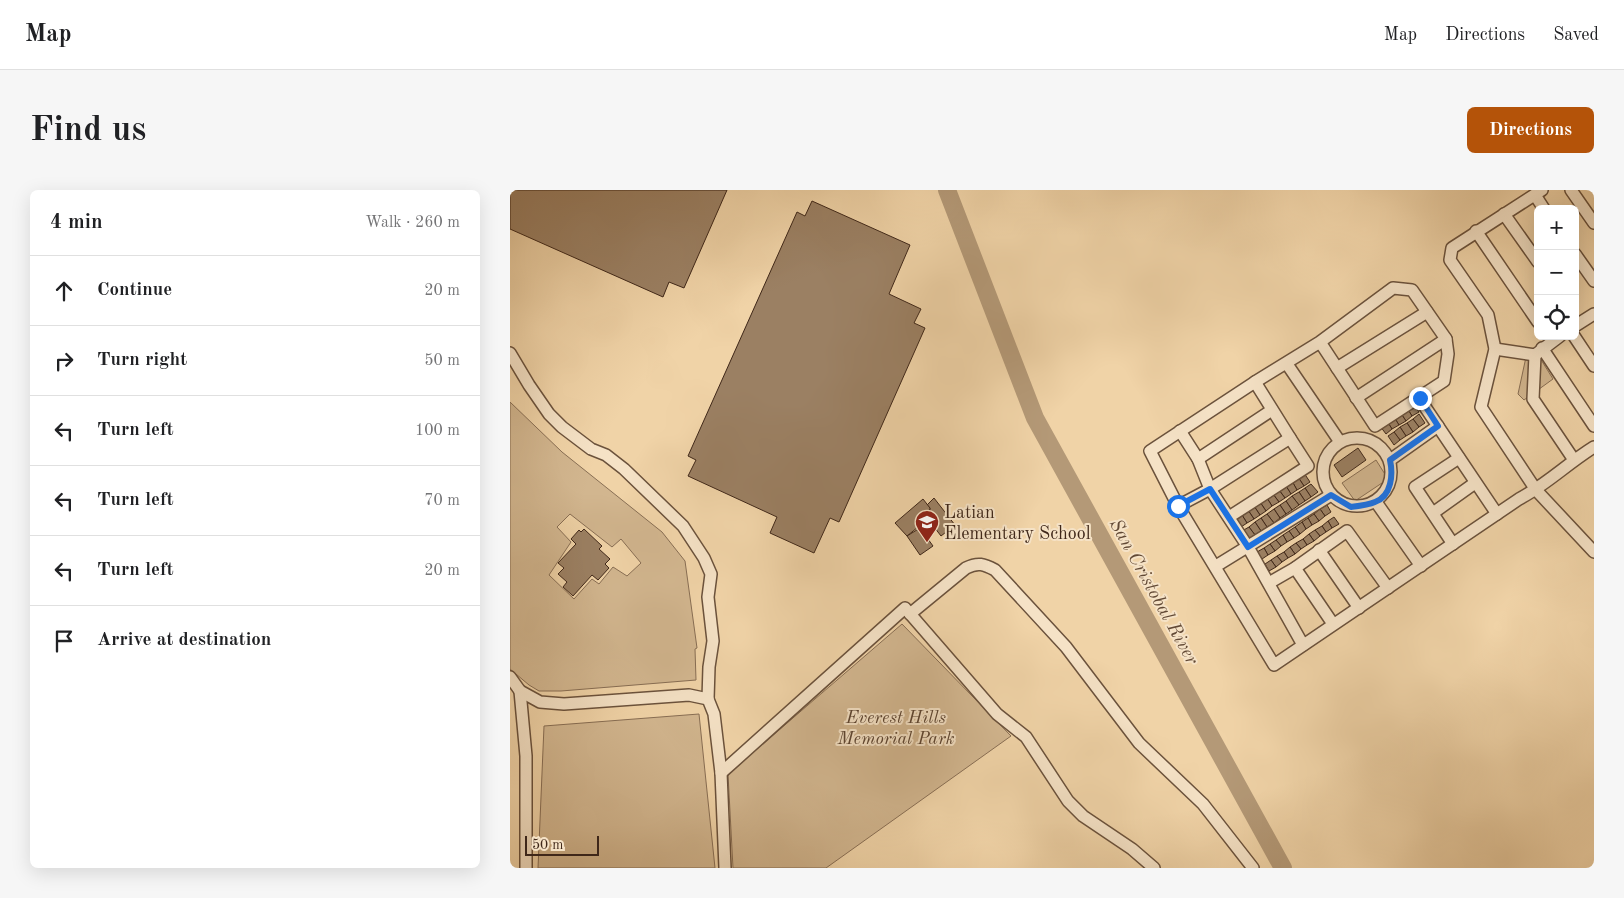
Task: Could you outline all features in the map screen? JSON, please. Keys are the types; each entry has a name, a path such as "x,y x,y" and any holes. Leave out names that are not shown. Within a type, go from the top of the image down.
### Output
{"street":[{"path":"1571,190 1594,224"},
{"path":"1542,205 1538,193 1452,248 1450,260 1488,315 1495,349 1481,407 1536,490 1594,552"},
{"path":"1504,214 1534,256"},
{"path":"1476,231 1534,316"},
{"path":"1579,260 1594,281"},
{"path":"1320,342 1375,426 1444,381 1448,354 1446,340 1412,290 1393,288 1320,342 1150,451 1178,506 1216,566 1274,665 1519,499 1536,490 1594,446"},
{"path":"1337,368 1427,312"},
{"path":"1579,321 1594,314"},
{"path":"1356,398 1446,340"},
{"path":"1577,340 1594,366"},
{"path":"1495,349 1547,343"},
{"path":"1547,343 1594,426"},
{"path":"1547,343 1533,399 1574,460"},
{"path":"510,353 549,414 562,427 591,449 606,455 624,469 683,526 704,558 710,574 708,598 713,641 709,668 708,699 714,714 721,773 725,868"},
{"path":"1287,364 1340,442"},
{"path":"1229,516 1308,466 1255,382"},
{"path":"1420,398 1497,514"},
{"path":"1198,459 1272,410"},
{"path":"1390,460 1438,426"},
{"path":"1180,431 1198,459 1210,489 1248,547 1303,645"},
{"path":"1178,506 1210,489 1290,438"},
{"path":"1350,438 1361,438 1371,441 1390,460 1391,482 1386,494 1376,502 1351,507 1331,495 1324,482 1323,467 1329,452 1340,442 1350,438"},
{"path":"1453,544 1415,487 1459,458"},
{"path":"1433,513 1475,483"},
{"path":"1216,566 1331,495"},
{"path":"1376,502 1421,566"},
{"path":"1269,583 1295,568 1347,531 1388,588"},
{"path":"1319,550 1358,608"},
{"path":"910,614 966,568 975,564 985,564 995,570 1066,647 1139,743 1203,804 1253,868"},
{"path":"1295,568 1333,624"},
{"path":"721,773 905,608 997,714 1026,737 1068,801 1083,816 1132,849 1154,868"},
{"path":"510,677 520,691 540,702 564,704 689,695 708,699"},
{"path":"520,691 526,756 526,868"}],"green space":[{"path":"1535,350 1553,379 1524,400 1518,394 1526,357"},
{"path":"510,402 562,452 662,532 685,561 697,648 695,649 696,680 561,691 539,691 510,669","holes":["570,514 612,547 621,539 641,563 627,576 613,567 599,584 592,579 574,599 549,575 571,542 557,527"]},
{"path":"1376,460 1388,479 1355,501 1342,483"},
{"name":"Everest Hills Memorial Park","path":"902,624 1011,736 826,868 733,868 728,774"},
{"path":"699,714 715,868 538,868 544,726"}],"building":[{"path":"510,190 727,190 684,288 669,282 663,297 510,229"},
{"path":"812,201 910,245 889,294 921,309 914,323 925,328 839,522 830,518 814,553 770,533 777,517 688,476 696,460 688,456 797,212 805,216"},
{"path":"1413,403 1419,412 1412,416 1407,408"},
{"path":"1407,408 1412,416 1406,421 1400,412"},
{"path":"1400,412 1406,421 1399,425 1394,417"},
{"path":"1419,414 1425,423 1419,427 1413,419"},
{"path":"1394,417 1399,425 1392,429 1387,421"},
{"path":"1413,419 1419,427 1413,432 1407,423"},
{"path":"1387,421 1392,429 1386,434 1380,426"},
{"path":"1407,423 1413,432 1406,436 1400,427"},
{"path":"1400,427 1406,436 1400,440 1394,432"},
{"path":"1394,432 1400,440 1394,445 1388,436"},
{"path":"1358,448 1366,460 1342,477 1334,465"},
{"path":"1304,473 1310,482 1304,486 1298,477"},
{"path":"1298,477 1304,486 1297,490 1292,481"},
{"path":"1292,481 1297,490 1291,494 1286,486"},
{"path":"1311,484 1318,492 1311,497 1305,488"},
{"path":"1286,486 1291,494 1285,498 1279,490"},
{"path":"1305,488 1311,497 1305,501 1299,492"},
{"path":"1279,490 1285,498 1279,502 1273,494"},
{"path":"1299,492 1305,501 1299,505 1292,496"},
{"path":"1273,494 1279,502 1272,506 1267,498"},
{"path":"1292,496 1299,505 1292,510 1286,501"},
{"path":"934,498 955,525 941,536 928,519 930,508 927,505"},
{"path":"1267,498 1272,506 1266,511 1260,502"},
{"path":"923,499 930,508 928,519 907,536 895,523"},
{"path":"1286,501 1292,510 1286,514 1280,505"},
{"path":"1260,502 1266,511 1260,515 1254,506"},
{"path":"1280,505 1286,514 1280,518 1274,509"},
{"path":"1327,505 1331,512 1325,516 1320,509"},
{"path":"1254,506 1260,515 1254,519 1248,510"},
{"path":"1274,509 1280,518 1274,523 1267,514"},
{"path":"1320,509 1325,516 1319,521 1314,514"},
{"path":"1248,510 1254,519 1247,523 1242,515"},
{"path":"1267,514 1274,523 1267,527 1261,518"},
{"path":"1314,514 1319,521 1312,525 1308,518"},
{"path":"1242,515 1247,523 1241,527 1235,519"},
{"path":"1334,517 1339,524 1332,528 1328,521"},
{"path":"1261,518 1267,527 1261,531 1255,522"},
{"path":"1308,518 1312,525 1306,529 1302,522"},
{"path":"1328,521 1332,528 1326,532 1322,526"},
{"path":"1255,522 1261,531 1255,535 1249,527"},
{"path":"1302,522 1306,529 1300,534 1295,527"},
{"path":"1322,526 1326,532 1320,536 1315,530"},
{"path":"1249,527 1255,535 1248,540 1242,531"},
{"path":"1295,527 1300,534 1294,538 1289,531"},
{"path":"920,528 933,546 920,555 907,536"},
{"path":"584,529 602,546 599,549 610,559 605,564 609,568 598,580 592,575 573,596 563,587 567,582 558,574 564,568 558,563 576,544 571,539 579,530 581,532"},
{"path":"1315,530 1320,536 1314,541 1309,534"},
{"path":"1289,531 1294,538 1287,542 1283,535"},
{"path":"1309,534 1314,541 1307,545 1303,539"},
{"path":"1283,535 1287,542 1281,546 1276,540"},
{"path":"1303,539 1307,545 1301,549 1296,543"},
{"path":"1276,540 1281,546 1275,551 1270,544"},
{"path":"1296,543 1301,549 1295,554 1290,547"},
{"path":"1270,544 1275,551 1268,555 1264,548"},
{"path":"1290,547 1295,554 1288,558 1284,552"},
{"path":"1264,548 1268,555 1262,559 1257,552"},
{"path":"1284,552 1288,558 1282,562 1277,556"},
{"path":"1277,556 1282,562 1276,567 1271,560"},
{"path":"1271,560 1276,567 1269,571 1265,564"}],"waterway":[{"name":"San Cristobal River","path":"947,190 1035,418 1283,868"}],"place":[{"name":"Latian Elementary School","path":"927,543"}],"route":[{"path":"1178,506 1210,489 1248,547 1331,495 1351,507 1376,502 1386,494 1391,482 1390,460 1438,426 1420,398"}]}
